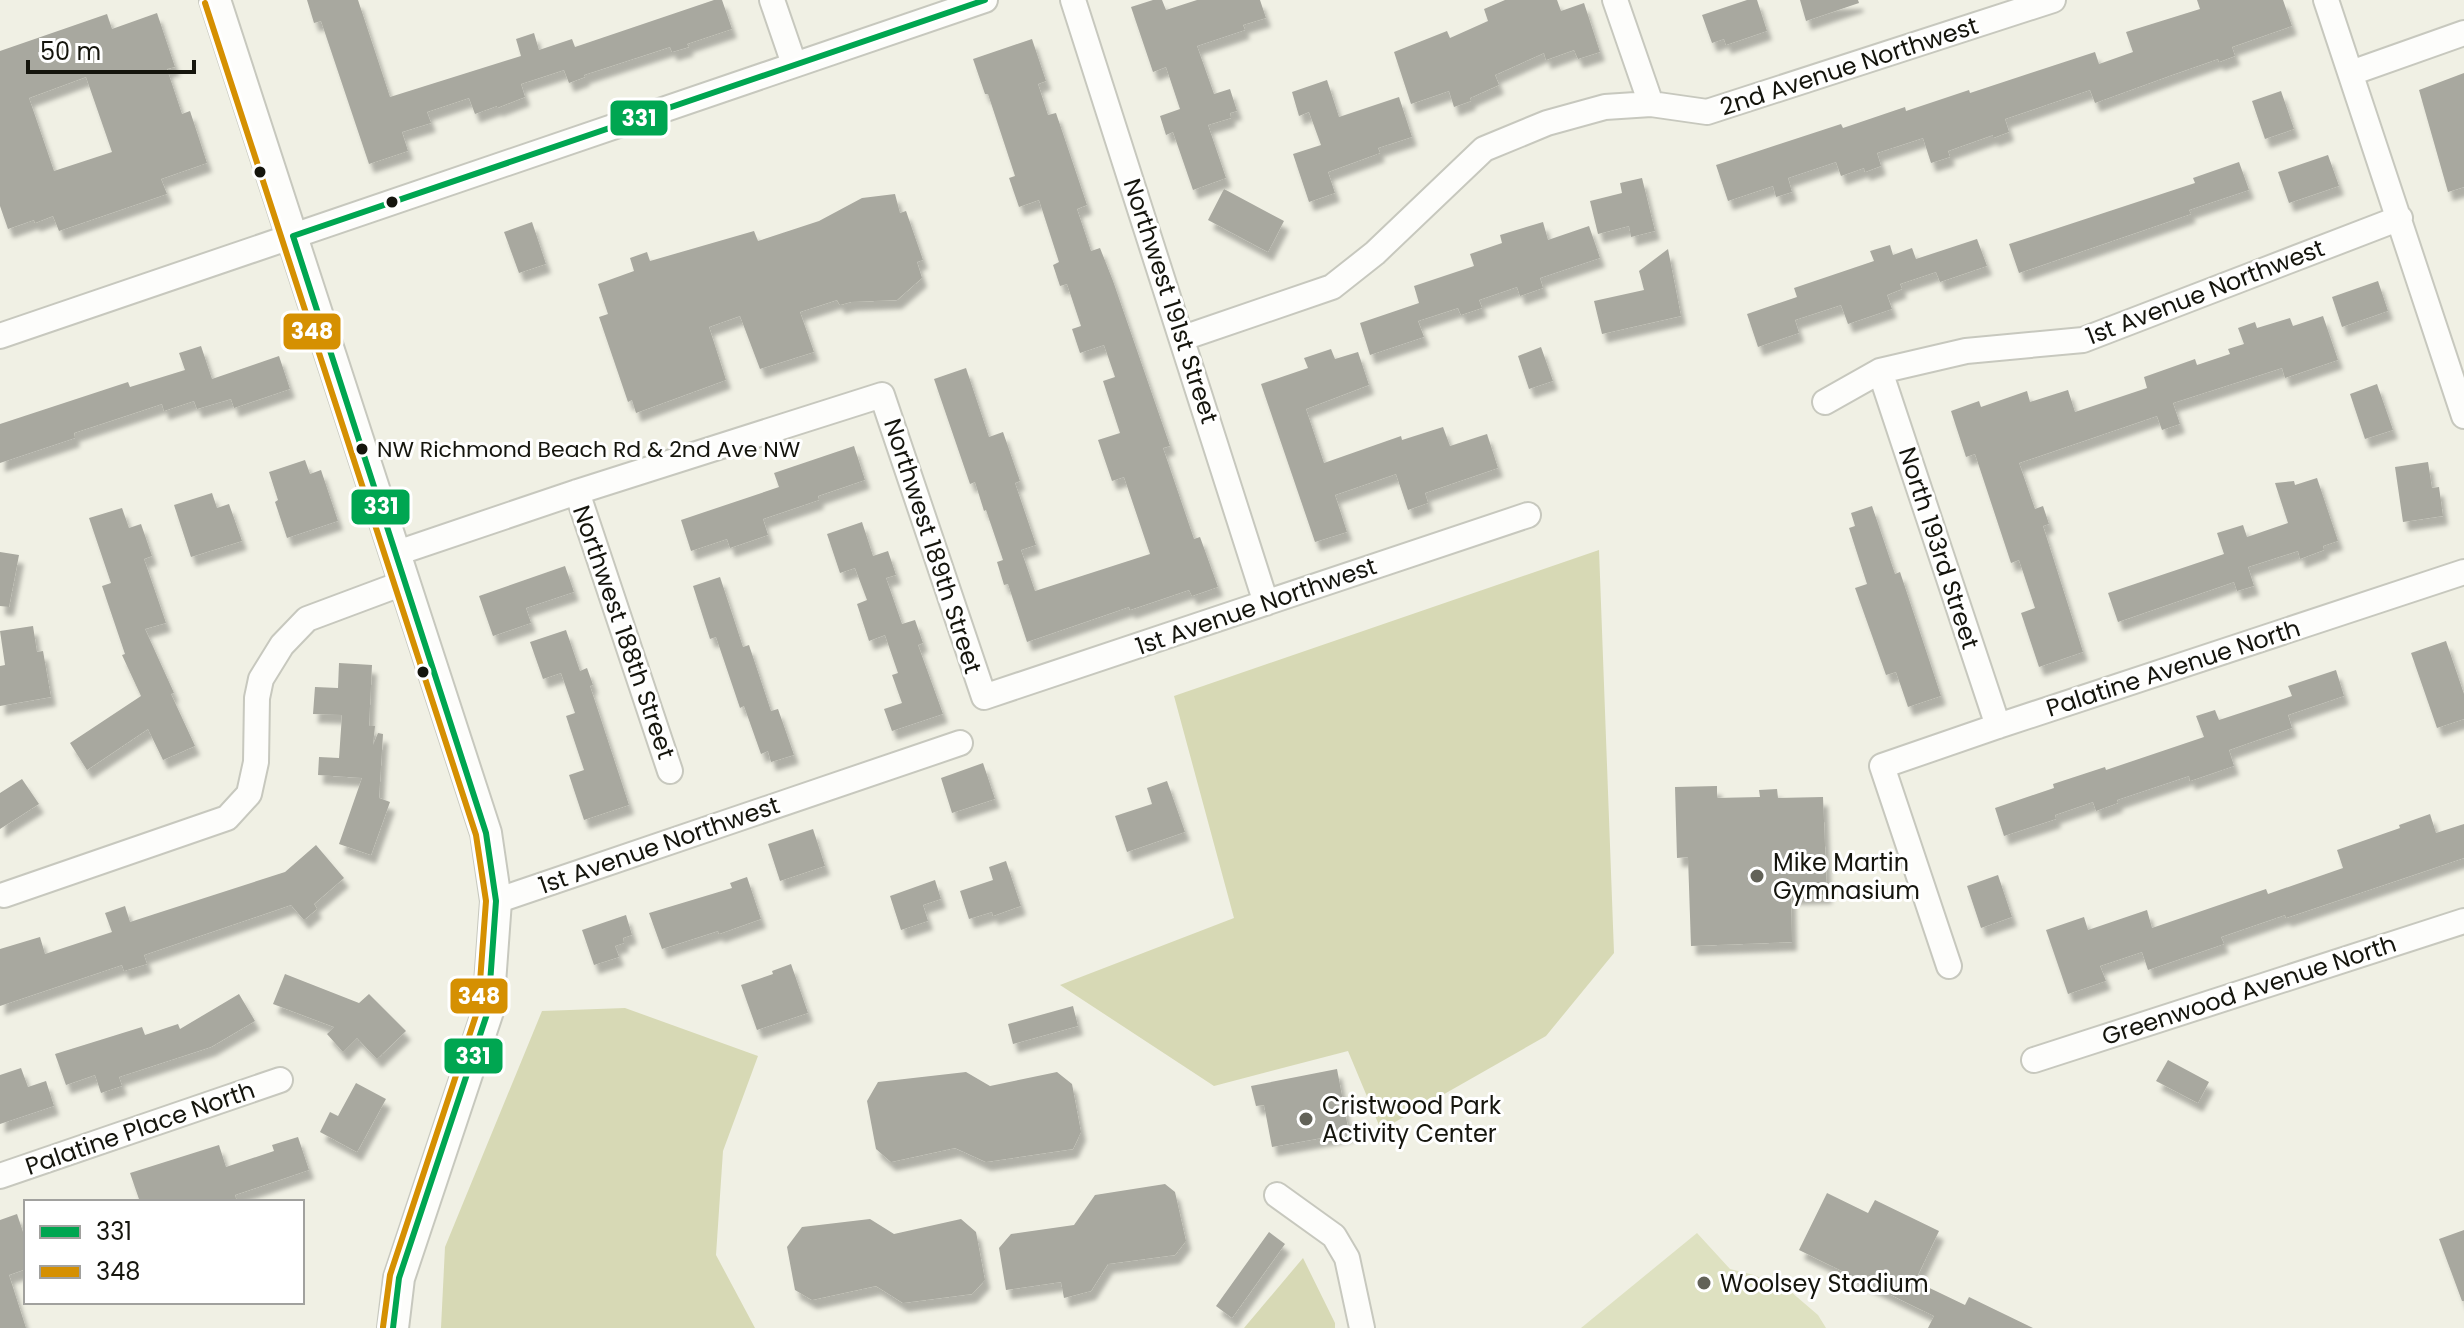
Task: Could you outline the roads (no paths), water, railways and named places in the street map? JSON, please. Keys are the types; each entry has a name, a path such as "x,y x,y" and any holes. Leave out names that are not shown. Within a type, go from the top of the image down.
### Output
{"main road":[{"path":"215,0 486,833 496,901 488,1011 399,1278 393,1328"}],"street":[{"path":"772,0 794,64"},
{"path":"0,336 985,0"},
{"name":"Northwest 191st Street","path":"1073,0 1266,603"},
{"path":"1615,0 1651,104"},
{"name":"2nd Avenue Northwest","path":"1183,338 1332,287 1375,253 1484,149 1547,123 1605,107 1651,104 1707,112 2053,0"},
{"path":"2326,0 2400,218 2454,346 2464,416"},
{"path":"2351,73 2464,33"},
{"name":"1st Avenue Northwest","path":"1825,402 1880,371 1966,351 2083,340 2400,218"},
{"name":"North 193rd Street","path":"1880,371 1998,726"},
{"name":"Northwest 189th Street","path":"577,492 882,395 984,697"},
{"path":"4,895 227,818 249,794 256,762 257,698 261,679 282,645 307,619 401,567 577,492"},
{"name":"Northwest 188th Street","path":"577,492 670,771"},
{"name":"1st Avenue Northwest","path":"984,697 1528,515"},
{"name":"Palatine Avenue North","path":"1949,966 1882,766 2464,572"},
{"name":"1st Avenue Northwest","path":"496,901 960,743"},
{"name":"Greenwood Avenue North","path":"2034,1060 2464,921"},
{"name":"Palatine Place North","path":"0,1176 280,1080"},
{"path":"1277,1195 1334,1236 1347,1258 1362,1328"}],"place":[{"name":"NW Richmond Beach Rd & 2nd Ave NW","path":"362,449"},
{"name":"Mike Martin Gymnasium","path":"1757,876"},
{"name":"Cristwood Park Activity Center","path":"1306,1119"},
{"name":"Woolsey Stadium","path":"1704,1283"}]}
